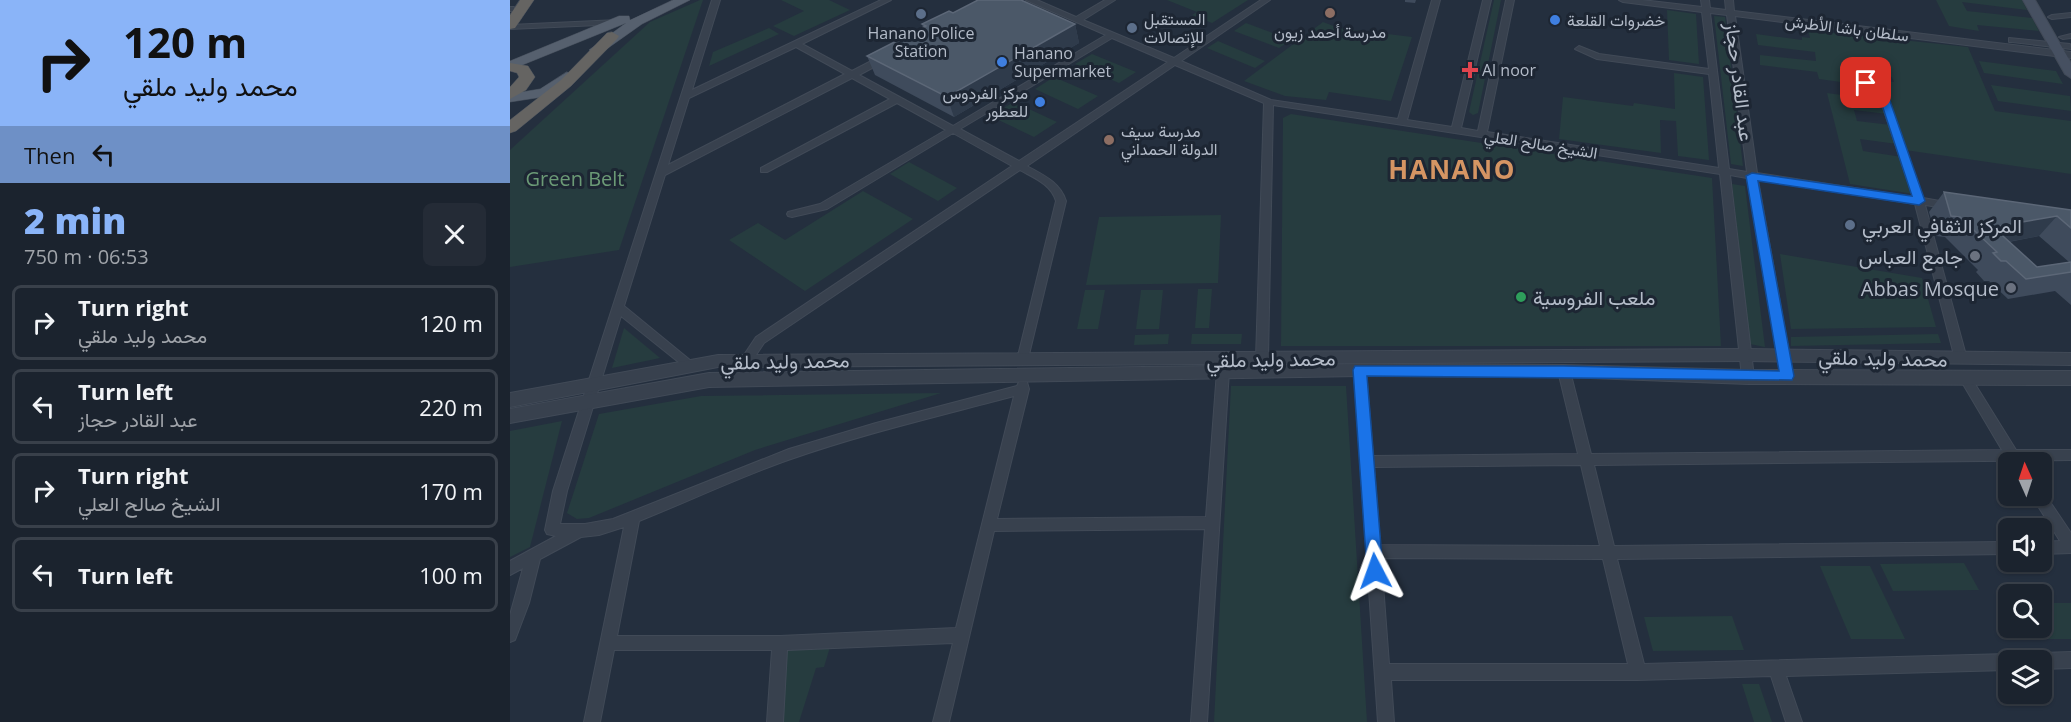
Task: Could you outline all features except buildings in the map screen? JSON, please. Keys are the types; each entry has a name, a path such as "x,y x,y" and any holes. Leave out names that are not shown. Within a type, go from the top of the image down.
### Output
{"highway":[{"path":"510,26 527,0"},
{"path":"510,126 566,83 615,29"},
{"path":"510,66 523,69 526,73 517,93 510,126"}],"main road":[{"path":"517,93 540,94 551,89 615,29 668,0"},
{"path":"510,66 615,29 684,0"},
{"path":"2029,0 2066,46"},
{"path":"2042,0 2066,46 2071,74"}],"street":[{"path":"716,0 560,491 552,530 596,531 633,519 788,454 1023,375"},
{"path":"687,96 887,0"},
{"name":"الشيخ صالح العلي","path":"1030,0 1269,102 1966,208"},
{"path":"1044,6 1055,0"},
{"path":"1076,20 1111,0"},
{"path":"746,361 760,340 1266,0"},
{"path":"1402,122 1436,0"},
{"path":"1456,130 1487,0"},
{"path":"1482,135 1510,0"},
{"name":"سلطان باشا الأطرش","path":"1623,0 1730,6 2066,46"},
{"name":"سلطان باشا الأطرش","path":"1683,0 1706,4"},
{"name":"عبد القادر حجاز","path":"1706,4 1748,377"},
{"name":"عبد القادر حجاز","path":"1730,6 1752,176 1787,376"},
{"path":"2052,17 2071,15"},
{"path":"510,26 615,29"},
{"path":"792,214 823,207 1112,35"},
{"path":"796,44 1020,166 1053,185 1060,192 1061,201 990,525 941,722"},
{"path":"1579,50 1597,56 1713,72"},
{"path":"661,173 894,53"},
{"path":"1866,83 1885,101 1919,201 1961,359"},
{"path":"764,170 897,99"},
{"path":"1262,360 1269,102"},
{"path":"618,307 690,365"},
{"name":"محمد وليد ملقي","path":"510,416 690,365 718,361 1023,375 1262,360 1746,356 2071,358"},
{"path":"1360,370 1386,722"},
{"path":"1199,722 1223,371"},
{"name":"محمد وليد ملقي","path":"510,400 709,380 1223,371 1564,371 1748,377 2071,378"},
{"path":"1564,371 1638,672"},
{"path":"1966,379 2010,452"},
{"path":"2052,456 2071,455"},
{"path":"1366,462 1998,459"},
{"path":"2045,506 2071,546 2052,547"},
{"path":"592,722 633,519"},
{"path":"990,525 1213,523"},
{"path":"510,568 576,532"},
{"path":"1374,551 1610,553 1998,548"},
{"path":"510,634 522,603 534,555"},
{"path":"608,643 780,643 962,635"},
{"path":"775,722 780,643"},
{"path":"2052,661 2071,660"},
{"path":"1382,672 1638,672 1998,662"},
{"path":"1776,668 1794,722"}],"green space":[{"name":"Green Belt","path":"703,0 619,250 510,267 510,150 650,22"},
{"path":"781,0 829,0 850,10 794,36 773,26 804,11"},
{"path":"1167,0 1248,0 1212,23 1192,15 1197,12"},
{"path":"1494,0 1501,0 1478,113 1473,115 1469,112"},
{"path":"1936,0 2022,0 2027,10 1962,2 1967,11 2032,18 2039,31 1977,25 1979,31 1949,26"},
{"path":"1667,10 1696,14 1699,64 1669,60"},
{"path":"1714,16 1725,17 1743,166 1731,164"},
{"path":"1323,22 1339,28 1412,37 1391,101 1329,92 1326,100 1285,96 1244,81"},
{"path":"1246,23 1291,40 1279,48 1234,31"},
{"path":"769,28 779,34 709,66 713,52"},
{"path":"1808,30 1968,47 1995,111 2071,121 2071,174 1905,150 1885,81 1894,82 1892,77 1852,71 1855,84 1819,79 1817,72 1760,65 1760,55 1816,61 1815,52 1758,45 1756,34 1802,40 1802,37 1810,38"},
{"path":"1218,41 1265,61 1255,68 1207,48"},
{"path":"1092,54 1136,72 1119,83 1075,64"},
{"path":"1979,61 2056,71 2063,84 1984,73"},
{"path":"1674,73 1703,77 1709,160 1678,156 1676,121 1660,120 1661,153 1559,139 1563,97 1675,109"},
{"path":"1054,77 1098,96 1078,109 1035,89"},
{"path":"1991,85 2070,96 2071,111 1998,101"},
{"path":"1827,93 1885,101 1887,114 1854,110 1857,121 1891,125 1897,144 1860,139 1863,151 1902,157 1914,194 1850,184"},
{"path":"1014,102 1057,122 1034,137 990,116"},
{"path":"1291,114 1712,178 1721,346 1281,346 1283,118"},
{"path":"909,162 957,188 938,201 890,174"},
{"path":"1732,184 1745,186 1765,347 1750,344"},
{"path":"863,191 913,219 805,291 729,240 758,223 785,240"},
{"path":"1221,215 1218,283 1086,285 1099,217"},
{"path":"1780,254 1922,278 1936,327 1791,329"},
{"path":"1198,289 1212,289 1209,328 1195,328"},
{"path":"1085,290 1105,290 1098,329 1077,329"},
{"path":"1141,290 1163,290 1159,329 1136,329"},
{"path":"624,328 660,358 612,368"},
{"path":"1169,334 1168,344 1134,345 1135,335"},
{"path":"1192,334 1242,334 1241,344 1191,344"},
{"path":"1938,334 1941,343 1791,346 1791,337"},
{"path":"1231,386 1346,386 1367,722 1214,722"},
{"path":"941,393 755,450 589,518 577,519 567,513 599,414 701,396"},
{"path":"562,421 530,547 510,557 510,431"},
{"path":"1964,563 1979,590 1893,591 1880,564"},
{"path":"1820,566 1870,566 1905,639 1851,639"},
{"path":"2052,603 2071,603 2071,639 2031,639 2052,638"},
{"path":"1732,616 1744,650 1653,651 1644,617"},
{"path":"830,647 824,667 816,668 799,722 778,722 784,653 789,649"},
{"path":"1742,684 1759,684 1772,722 1754,722"}],"place":[{"name":"مدرسة أحمد زيون","path":"1330,13"},
{"name":"Hanano Police Station","path":"921,14"},
{"name":"خضروات القلعة","path":"1555,20"},
{"name":"المستقبل للإتصالات","path":"1132,28"},
{"name":"Hanano Supermarket","path":"1002,62"},
{"name":"Al noor","path":"1470,70"},
{"name":"مركز الفردوس للعطور","path":"1040,102"},
{"name":"مدرسة سيف الدولة الحمداني","path":"1109,140"},
{"name":"المركز الثقافي العربي","path":"1850,225"},
{"name":"جامع العباس","path":"1975,256"},
{"name":"Abbas Mosque","path":"2011,288"},
{"name":"ملعب الفروسية","path":"1521,297"}],"district":[{"name":"HANANO","path":"1452,169"}],"route":[{"path":"1375,571 1360,370 1564,371 1748,377 1787,376 1752,176 1919,201 1885,101 1866,83"}]}
